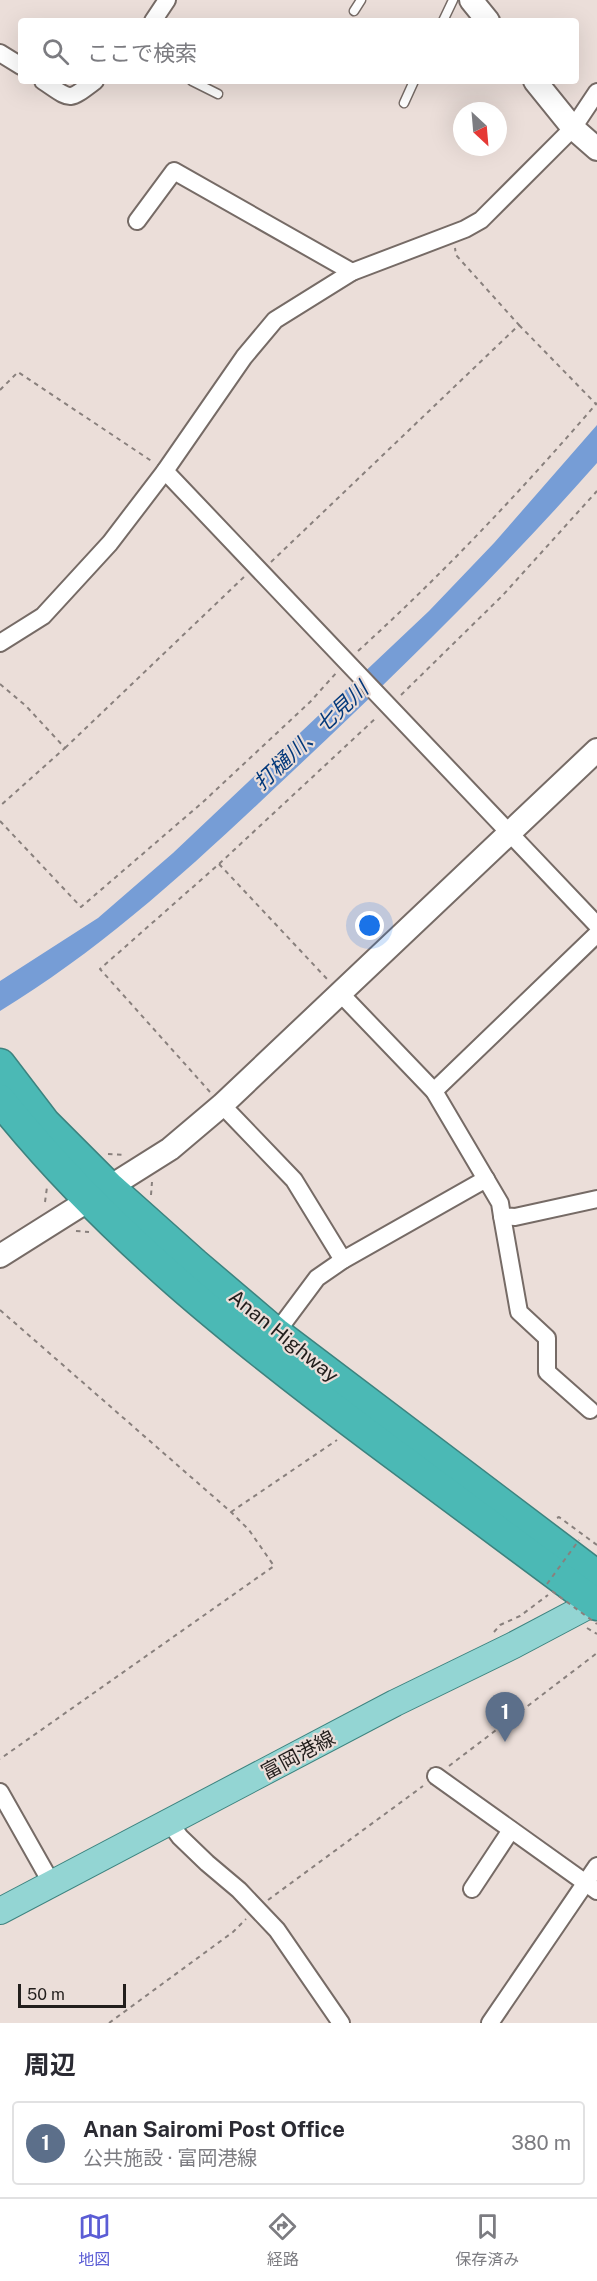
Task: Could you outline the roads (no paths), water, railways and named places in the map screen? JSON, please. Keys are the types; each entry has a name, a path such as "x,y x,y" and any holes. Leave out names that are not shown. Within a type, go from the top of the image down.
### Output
{"highway":[{"name":"Anan Highway","path":"0,1064 99,1194 178,1284 270,1361 596,1607"},
{"name":"Anan Highway","path":"0,1100 28,1135 99,1194 276,1333 596,1607"}],"main road":[{"name":"富岡港線","path":"0,1911 385,1709 596,1607"}],"street":[{"path":"155,18 166,0"},
{"path":"471,0 486,18"},
{"path":"0,53 18,64"},
{"path":"48,84 68,97 74,96 91,84"},
{"path":"537,84 573,128 597,149"},
{"path":"0,643 43,616 110,543 165,471 244,357 275,320 352,272 481,220 573,128 597,92"},
{"path":"137,221 174,171 352,272"},
{"path":"165,471 597,925"},
{"path":"0,1256 170,1149 222,1105 597,750"},
{"path":"434,1090 597,934"},
{"path":"340,993 434,1090 500,1203 519,1312 547,1338 547,1372 590,1410"},
{"path":"222,1105 294,1180 343,1260"},
{"path":"276,1333 317,1278 343,1260 486,1179"},
{"path":"502,1216 515,1217 597,1199"},
{"path":"436,1776 591,1887"},
{"path":"0,1792 52,1884"},
{"path":"169,1822 180,1837 257,1908 298,1959 341,2023"},
{"path":"472,1889 511,1830"},
{"path":"490,2023 591,1887 597,1866"}],"lane":[{"path":"354,11 361,0"},
{"path":"444,18 453,0"},
{"path":"198,84 218,94"},
{"path":"404,103 413,84"}],"water":[{"name":"打樋川、七見川","path":"597,425 597,463 524,543 411,658 259,803 117,929 79,958 0,1011 0,981 98,918 173,853 429,611 494,543"}],"place":[{"name":"Anan Sairomi Post Office","path":"505,1742"}]}
